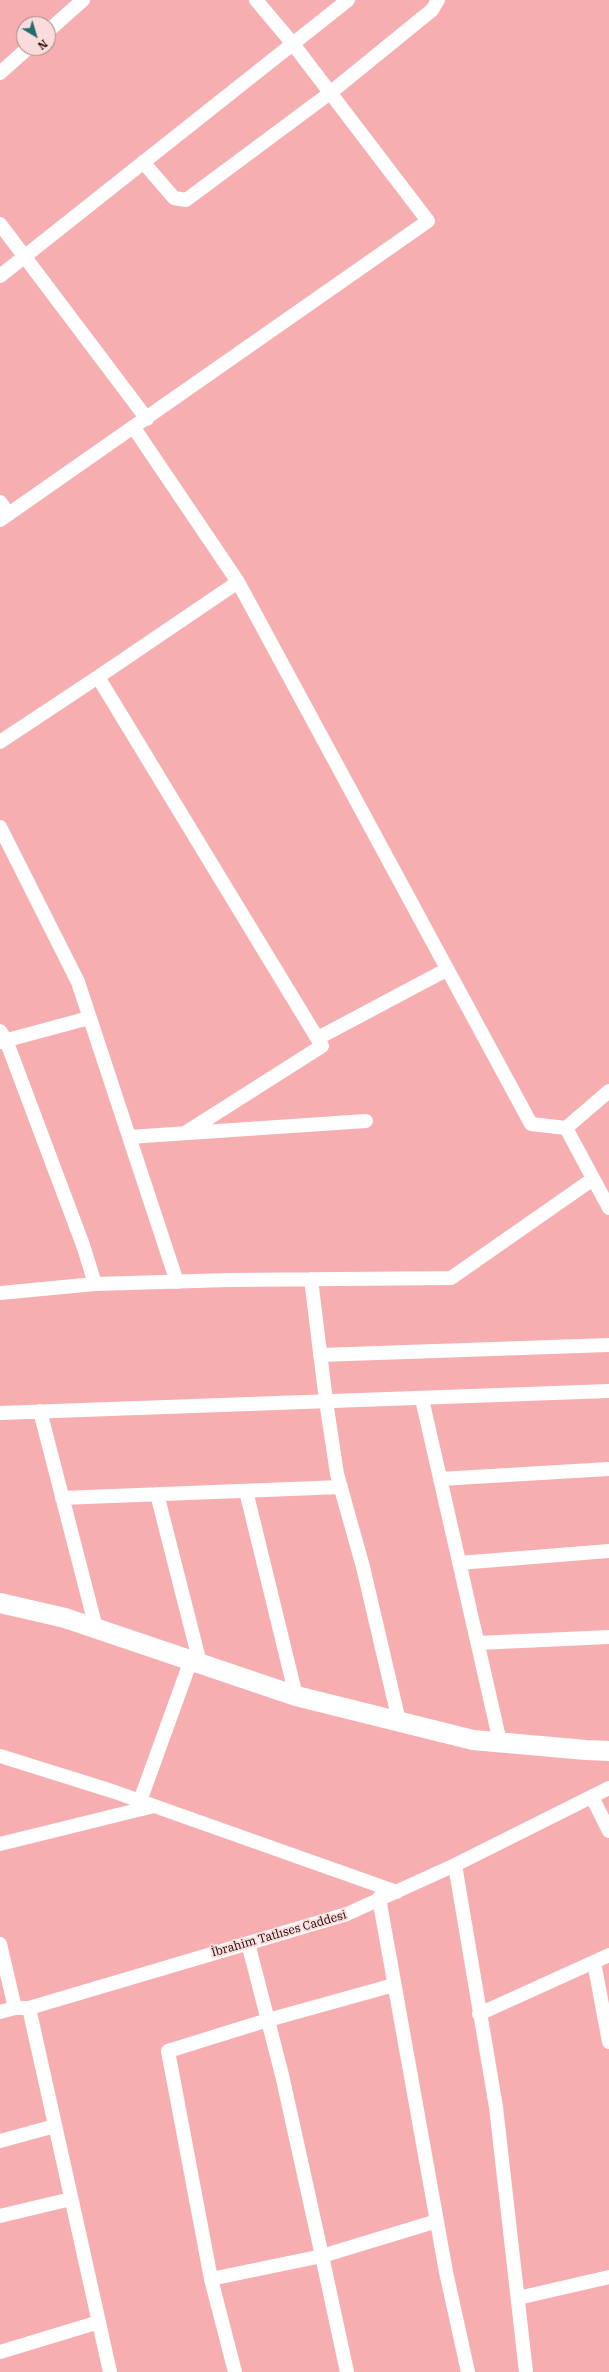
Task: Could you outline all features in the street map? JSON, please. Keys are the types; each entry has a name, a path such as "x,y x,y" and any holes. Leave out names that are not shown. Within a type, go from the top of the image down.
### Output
{"main road":[{"path":"0,1603 65,1618 296,1696 473,1740 609,1751"}],"street":[{"path":"56,24 83,0"},
{"path":"0,502 5,517 428,221 293,44 256,0"},
{"path":"0,276 348,0"},
{"path":"143,162 174,198 186,200 330,93 432,10 438,0"},
{"path":"0,73 19,56"},
{"path":"0,224 147,419"},
{"path":"134,428 238,582 446,970 531,1124 566,1128 609,1091"},
{"path":"0,742 238,582"},
{"path":"98,677 322,1046 185,1133"},
{"path":"0,827 78,982 177,1282"},
{"path":"318,1038 446,970"},
{"path":"90,1018 2,1038 83,1245 95,1284"},
{"path":"129,1137 366,1121"},
{"path":"566,1128 609,1208"},
{"path":"0,1293 95,1284 311,1279 451,1278 594,1179"},
{"path":"311,1279 326,1401 341,1487 363,1567 399,1721"},
{"path":"320,1355 609,1345"},
{"path":"0,1413 422,1399 609,1391"},
{"path":"422,1399 500,1742"},
{"path":"40,1412 96,1628"},
{"path":"440,1479 609,1469"},
{"path":"62,1498 341,1487"},
{"path":"246,1491 296,1696"},
{"path":"140,1801 195,1661 157,1494"},
{"path":"460,1563 609,1551"},
{"path":"478,1643 609,1637"},
{"path":"0,1756 140,1801 397,1892"},
{"name":"İbrahim Tatlıses Caddesi","path":"0,2012 22,2008 347,1914 379,1898 397,1892 455,1866 609,1788"},
{"path":"592,1797 609,1831"},
{"path":"0,1844 154,1806"},
{"path":"455,1866 496,2107 526,2372"},
{"path":"379,1898 437,2221 468,2372"},
{"path":"248,1943 282,2074 347,2372"},
{"path":"0,1944 22,2008 55,2126 110,2372"},
{"path":"479,2014 609,1955"},
{"path":"594,1962 609,2042"},
{"path":"235,2372 211,2279 168,2051 268,2020 394,1985"},
{"path":"0,2142 55,2126"},
{"path":"0,2216 71,2199"},
{"path":"211,2279 322,2256 437,2221"},
{"path":"518,2298 609,2277"},
{"path":"0,2352 98,2322"}]}
